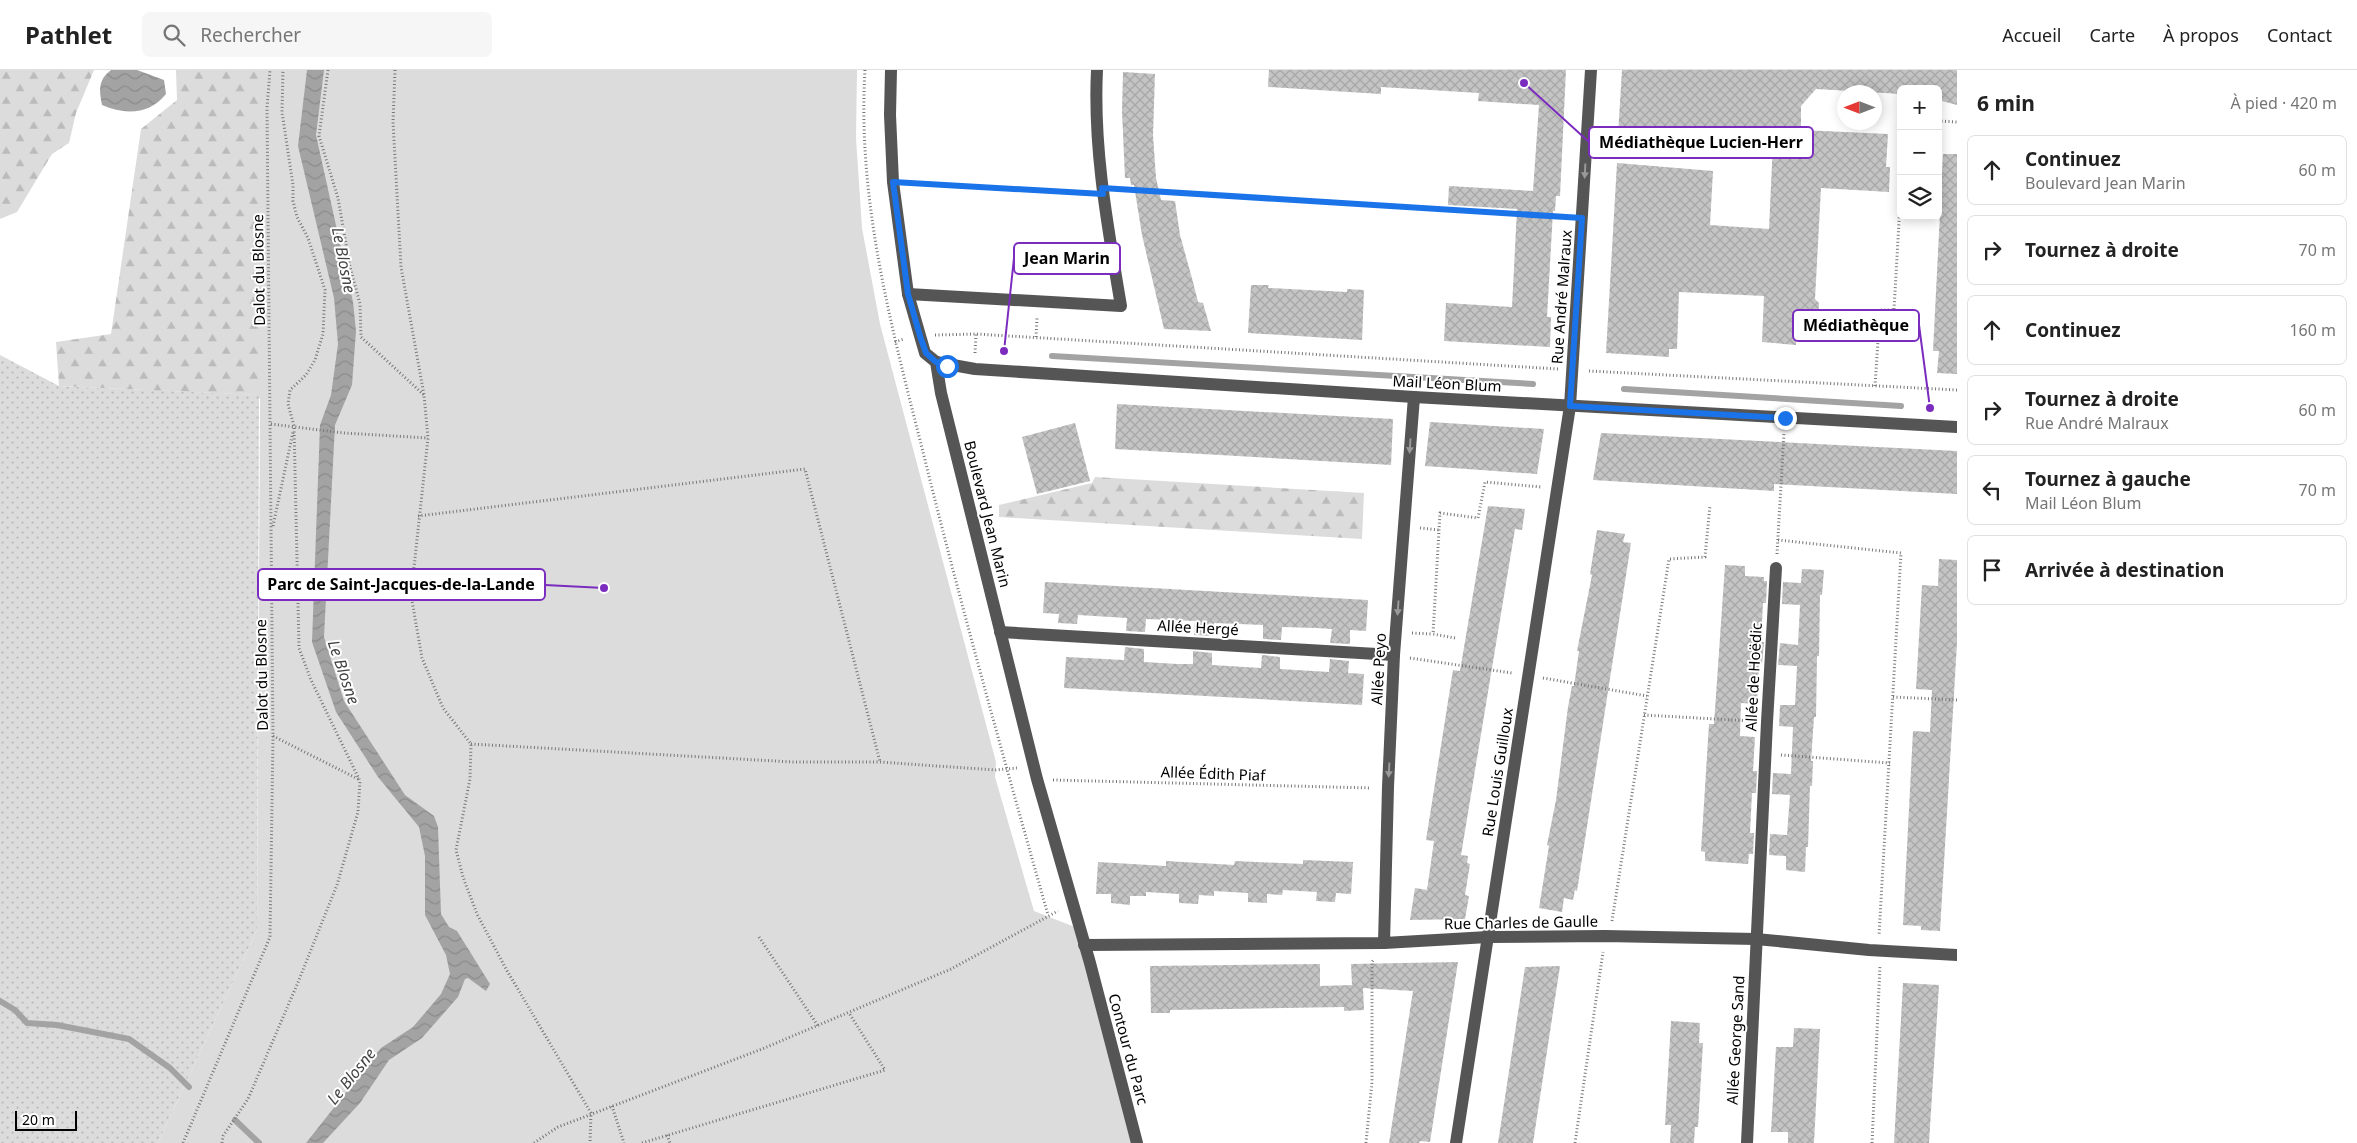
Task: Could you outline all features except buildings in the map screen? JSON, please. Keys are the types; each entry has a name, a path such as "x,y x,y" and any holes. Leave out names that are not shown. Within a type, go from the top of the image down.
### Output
{"street":[{"name":"Boulevard Jean Marin","path":"891,70 890,115 893,182 908,294 926,353 936,362 941,393 1036,773 1090,963"},
{"path":"908,294 1121,306 1103,191 1096,94 1097,70"},
{"name":"Rue André Malraux","path":"1570,406 1591,70"},
{"name":"Mail Léon Blum","path":"936,362 974,369 1414,397 1957,427"},
{"name":"Allée Peyo","path":"1384,943 1394,656 1414,397"},
{"name":"Rue Louis Guilloux","path":"1456,1143 1570,406"},
{"name":"Allée de Hoëdic","path":"1756,939 1766,722 1776,568"},
{"name":"Allée Hergé","path":"1000,632 1394,656"},
{"name":"Rue Charles de Gaulle","path":"1084,945 1384,943 1488,937 1607,936 1756,939 1957,955"},
{"name":"Allée George Sand","path":"1747,1143 1756,939"},
{"name":"Contour du Parc","path":"1090,963 1137,1143"}],"path":[{"name":"Dalot du Blosne","path":"183,1143 270,937 273,736 267,108 270,70"},
{"path":"222,1143 223,1136 248,1099 337,885 358,812 360,781 311,680 299,648 294,426 288,404 290,390 306,375 315,360 322,334 325,290 308,238 297,217 293,201 294,185 282,112 283,70"},
{"path":"328,70 319,136 338,198 350,267 360,304 361,337 424,395"},
{"path":"395,70 393,122 401,267 424,395 428,438 418,516 411,595 422,658 443,708 471,744 470,779 456,850 463,877 477,914 506,969 591,1113 590,1143"},
{"path":"865,70 866,179 880,277 951,568 1048,915"},
{"path":"1942,121 1957,122"},
{"path":"866,179 893,182 1103,191 1582,218"},
{"path":"1875,386 1880,310 1894,310 1899,220"},
{"path":"895,342 920,336 976,334 1572,370 1957,390"},
{"path":"1776,568 1785,418"},
{"path":"271,424 344,433 428,438"},
{"path":"271,533 294,426"},
{"path":"418,516 804,469 880,762"},
{"path":"1433,634 1440,513 1478,518 1485,482 1558,489"},
{"path":"1575,1143 1607,936 1670,559 1705,557 1710,506"},
{"path":"1778,540 1901,553 1890,763 1878,930 1881,950 1872,1143"},
{"path":"1423,633 1455,638"},
{"path":"1394,656 1647,696"},
{"path":"1893,697 1957,700"},
{"path":"1644,715 1766,722"},
{"path":"273,736 360,781"},
{"name":"Allée Édith Piaf","path":"471,744 793,762 880,762 995,770 1007,769 1036,773 1350,789 1388,787"},
{"path":"1765,754 1890,763"},
{"path":"534,1143 541,1141 558,1127 591,1113 685,1080 951,969 1062,909"},
{"path":"759,937 818,1026"},
{"path":"1366,1143 1372,1082 1372,962 1384,943"},
{"path":"642,1143 885,1070 849,1013"},
{"path":"612,1106 624,1143"},
{"path":"667,1135 670,1143"}],"green space":[{"path":"0,70 94,70 76,113 69,143 52,154 17,212 0,219"},
{"path":"176,70 270,70 271,424 258,395 59,386 56,342 111,334 141,129 177,100"},
{"path":"262,70 857,70 856,138 862,228 880,324 996,762 995,777 1034,911 1080,929 1137,1143 158,1143 257,930"},
{"path":"0,355 59,386 259,395 257,930 158,1143 0,1143"},
{"path":"1095,477 1364,493 1362,539 999,517 999,505 1092,483"}],"water":[{"path":"111,70 137,70 164,80 166,94 152,106 136,111 119,110 102,105 100,86"},
{"path":"307,70 324,70 316,135 353,302 356,331 352,385 335,425 324,637 344,701 405,795 434,816 438,827 441,914 449,927 457,931 490,984 486,991 468,978 465,979 458,997 422,1038 389,1060 360,1103 323,1143 306,1143 381,1048 413,1027 441,994 450,974 446,955 425,915 425,856 419,827 378,777 336,712 312,642 320,425 331,395 338,344 334,298 298,146"}],"waterway":[{"path":"1052,356 1533,384"},
{"path":"1624,389 1901,406"},
{"path":"0,1001 15,1010 27,1023 57,1025 129,1039 170,1068 189,1087"},
{"path":"235,1120 259,1143"}],"place":[{"name":"Médiathèque Lucien-Herr","path":"1524,83"},
{"name":"Jean Marin","path":"1004,351"},
{"name":"Médiathèque","path":"1930,408"},
{"name":"Parc de Saint-Jacques-de-la-Lande","path":"604,588"}],"route":[{"path":"947,366 936,362 926,353 920,336 908,294 893,182 1103,194 1102,188 1582,218 1570,406 1785,418"}],"water label":[{"name":"Le Blosne","path":"344,260"},
{"name":"Le Blosne","path":"344,672"},
{"name":"Le Blosne","path":"351,1076"}]}
